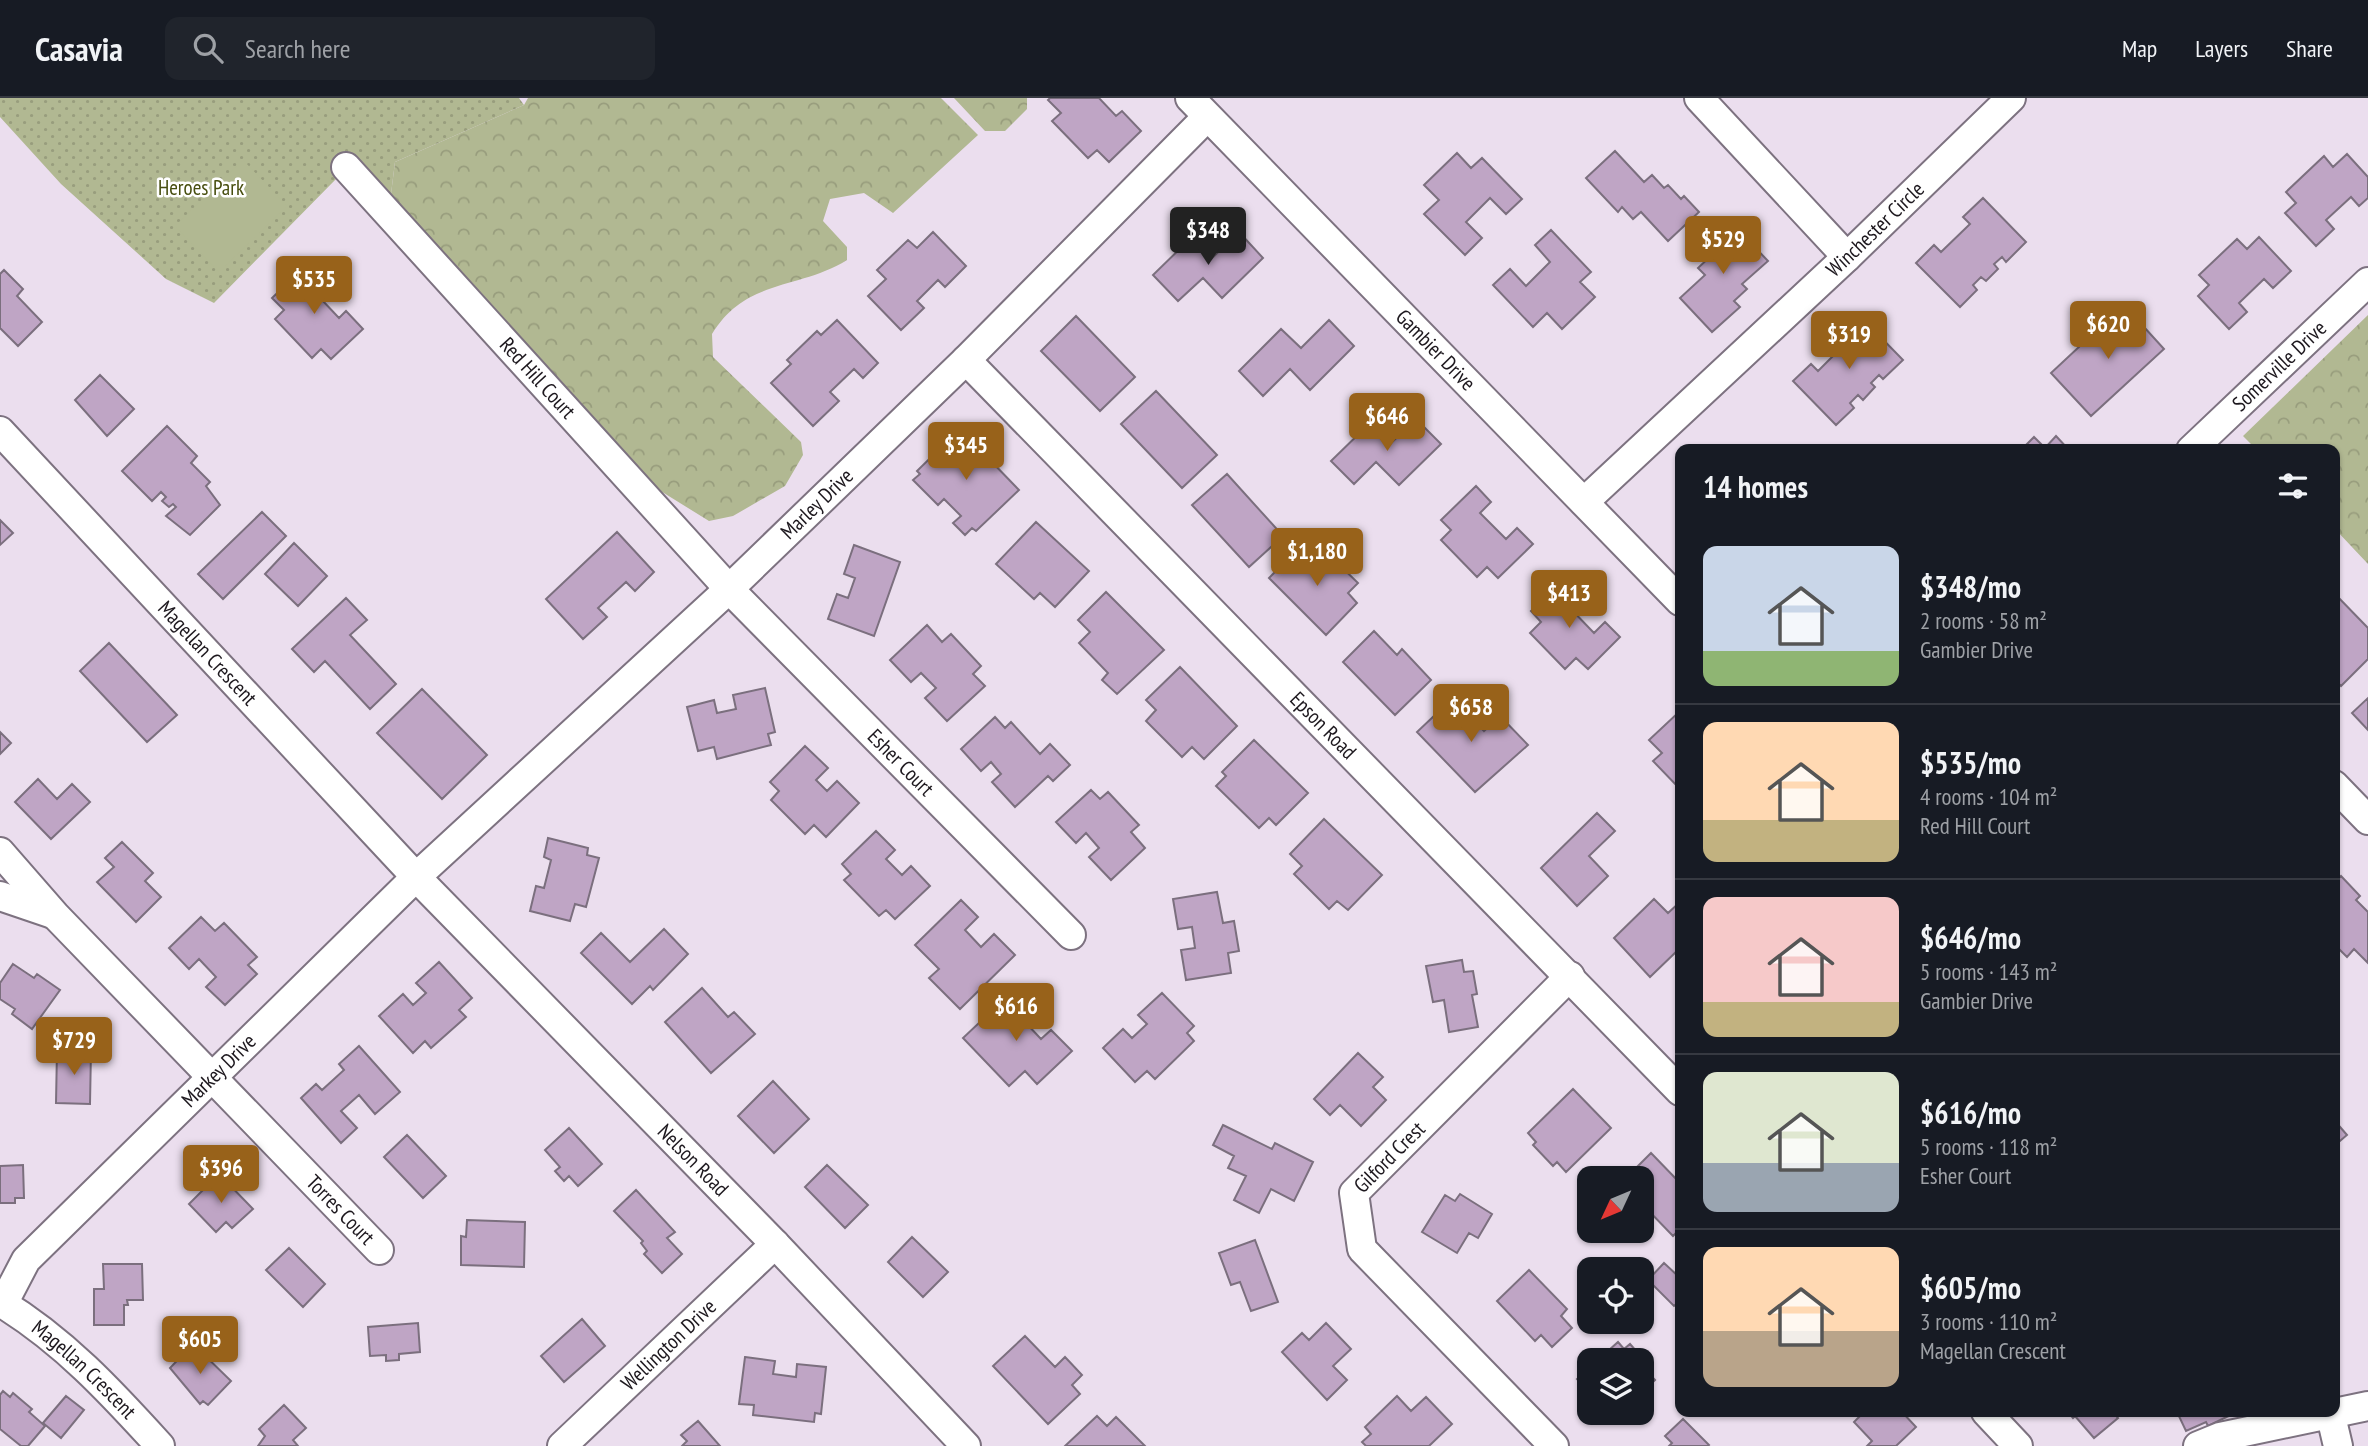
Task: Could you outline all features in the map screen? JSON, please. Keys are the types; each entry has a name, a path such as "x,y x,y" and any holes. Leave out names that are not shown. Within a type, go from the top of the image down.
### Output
{"street":[{"path":"1699,98 1847,257"},
{"name":"Winchester Circle","path":"1584,502 1847,257 2011,98"},
{"name":"Marley Drive","path":"416,877 729,589 967,360 1199,107"},
{"name":"Gambier Drive","path":"1199,107 1675,596"},
{"name":"Red Hill Court","path":"346,167 729,589"},
{"name":"Somerville Drive","path":"2197,444 2368,282"},
{"name":"Epson Road","path":"967,360 1675,1086"},
{"name":"Magellan Crescent","path":"0,431 416,877"},
{"name":"Esher Court","path":"729,589 1071,935"},
{"path":"2340,791 2368,820"},
{"name":"Torres Court","path":"0,852 55,915 379,1250"},
{"name":"Markey Drive","path":"1,1303 26,1260 416,877"},
{"name":"Nelson Road","path":"416,877 775,1244 966,1446"},
{"path":"0,896 55,915"},
{"name":"Gilford Crest","path":"1554,1446 1362,1249 1354,1193 1570,976"},
{"name":"Wellington Drive","path":"562,1446 775,1244"},
{"name":"Magellan Crescent","path":"1,1303 43,1330 103,1383 160,1446"},
{"path":"2340,1411 2368,1406"},
{"path":"1991,1417 2018,1446"},
{"path":"2198,1446 2220,1437 2312,1417"},
{"path":"2331,1417 2338,1446"}],"green space":[{"name":"Heroes Park","path":"0,98 519,98 524,105 395,162 389,210 337,178 214,303 166,279 61,184 0,117"},
{"path":"528,98 941,98 978,135 893,213 864,193 830,199 823,221 847,247 847,260 757,294 726,316 712,334 713,357 801,442 803,455 785,486 733,516 709,521 659,490 411,224 389,210 395,162 524,105"},
{"path":"954,98 1027,98 1027,109 1005,131 985,131"},
{"path":"243,160 287,206 219,272 175,226"},
{"path":"2368,315 2368,564 2340,534 2340,444 2251,444 2243,436"}],"building":[{"path":"1099,98 1116,116 1122,111 1141,131 1109,162 1097,150 1088,158 1052,121 1061,113 1048,100"},
{"path":"1615,151 1644,182 1652,175 1664,188 1668,185 1681,199 1684,196 1699,212 1668,241 1641,212 1633,219 1622,207 1618,212 1586,178"},
{"path":"1457,153 1471,168 1482,158 1522,199 1506,214 1490,198 1466,222 1482,238 1465,255 1424,214 1439,200 1424,185"},
{"path":"2347,154 2368,177 2368,198 2359,206 2351,197 2326,220 2334,229 2316,246 2285,213 2296,203 2286,192 2324,156 2333,167"},
{"path":"1983,198 2026,242 2006,262 2002,257 1994,264 1998,269 1986,281 1981,277 1973,285 1977,290 1960,307 1916,263 1934,245 1941,252 1970,224 1963,217"},
{"path":"1729,220 1768,261 1742,284 1747,289 1734,301 1740,307 1712,332 1680,298 1705,275 1698,268 1713,254 1704,244"},
{"path":"1551,230 1591,272 1580,282 1595,297 1562,329 1547,313 1533,327 1493,285 1510,269 1526,286 1550,262 1535,245"},
{"path":"933,232 966,266 945,287 938,280 917,301 924,308 901,330 868,296 886,279 877,270 908,240 917,248"},
{"path":"1239,232 1263,258 1222,298 1203,278 1178,301 1153,275 1191,238 1211,259"},
{"path":"2259,237 2291,271 2273,288 2264,279 2239,303 2247,312 2229,329 2198,296 2209,285 2199,275 2237,239 2247,249"},
{"path":"308,264 332,288 321,299 339,318 346,311 363,329 331,359 321,349 312,358 275,319 284,310 272,298"},
{"path":"4,270 23,289 17,296 42,322 18,346 0,328 0,274"},
{"path":"2124,305 2164,349 2091,416 2051,373"},
{"path":"1076,316 1135,377 1100,411 1041,351"},
{"path":"1860,316 1903,360 1883,379 1879,375 1871,383 1875,387 1863,400 1858,395 1850,403 1854,408 1836,425 1793,381 1811,364 1818,371 1847,342 1840,335"},
{"path":"837,320 878,363 863,378 854,369 830,392 839,401 813,426 771,383 791,364 787,360 817,331 821,335"},
{"path":"1329,320 1354,346 1310,390 1290,369 1263,396 1239,371 1281,329 1301,348"},
{"path":"100,375 134,409 107,436 75,400"},
{"path":"1156,391 1217,455 1182,488 1121,424"},
{"path":"1416,419 1441,444 1399,485 1376,462 1354,484 1331,461 1368,425 1388,446"},
{"path":"167,426 197,456 191,463 210,482 206,486 220,505 190,535 166,516 176,507 173,504 169,507 162,501 166,497 161,492 152,501 122,471"},
{"path":"960,429 1019,490 976,531 972,528 965,535 953,523 961,516 944,499 938,505 913,480 920,474 917,471"},
{"path":"2056,436 2063,444 2049,444"},
{"path":"2034,437 2041,444 2027,444"},
{"path":"1227,474 1283,536 1249,567 1192,505"},
{"path":"1476,486 1491,502 1480,513 1506,539 1517,528 1533,544 1498,578 1487,567 1477,577 1441,540 1451,530 1441,520"},
{"path":"262,512 286,536 223,599 198,574"},
{"path":"0,520 13,533 0,545"},
{"path":"1036,522 1089,571 1055,607 1040,593 1034,599 996,564"},
{"path":"617,532 654,572 635,591 626,582 598,608 607,617 583,639 546,599"},
{"path":"294,543 327,576 298,606 265,574"},
{"path":"854,545 900,562 874,636 828,619 837,594 848,598 855,578 844,574"},
{"path":"1300,547 1315,561 1325,551 1358,583 1348,593 1357,603 1326,635 1269,578"},
{"path":"1564,579 1578,594 1567,605 1594,633 1605,622 1620,637 1588,669 1576,658 1565,669 1530,633 1541,622 1531,611"},
{"path":"1106,592 1164,650 1117,694 1102,680 1108,673 1079,643 1090,632 1078,620"},
{"path":"346,598 367,620 350,635 396,684 370,709 325,661 314,672 292,649"},
{"path":"2340,599 2368,628 2368,659 2341,686"},
{"path":"927,625 942,642 951,634 981,666 973,674 985,686 947,721 925,698 936,688 921,673 911,682 890,660"},
{"path":"1374,631 1397,655 1402,649 1431,680 1395,715 1343,662"},
{"path":"109,643 177,715 147,742 80,671"},
{"path":"1180,667 1237,726 1204,759 1192,747 1182,757 1146,721 1156,710 1146,700"},
{"path":"765,688 775,732 768,734 771,745 717,759 714,747 698,751 687,707 714,700 717,713 736,709 733,695"},
{"path":"422,689 487,755 442,799 377,733"},
{"path":"1453,698 1484,731 1500,716 1528,745 1475,792 1417,732"},
{"path":"2368,698 2368,730 2352,713"},
{"path":"1675,716 1675,784 1653,761 1662,753 1649,740"},
{"path":"995,717 1005,728 1011,722 1040,754 1050,744 1070,765 1053,781 1048,776 1015,807 992,782 1001,774 991,762 981,771 961,749"},
{"path":"0,732 11,743 0,754"},
{"path":"1254,740 1308,793 1276,825 1269,818 1259,828 1216,786 1226,776 1222,772"},
{"path":"805,746 828,768 816,780 827,791 837,781 859,803 826,837 814,825 805,834 771,800 779,791 770,782"},
{"path":"38,779 57,799 72,784 90,802 51,839 15,802"},
{"path":"1091,790 1100,799 1108,792 1139,825 1131,832 1145,848 1111,880 1089,857 1099,848 1086,833 1076,843 1056,822"},
{"path":"1597,813 1615,831 1589,856 1608,876 1577,906 1541,868"},
{"path":"1324,819 1382,875 1348,910 1337,901 1329,909 1294,874 1302,866 1290,854"},
{"path":"876,831 895,850 886,859 902,875 911,866 930,886 895,919 886,910 879,916 844,880 851,874 842,864"},
{"path":"548,838 588,848 587,855 599,858 586,907 575,904 570,921 530,911 536,886 544,888 551,860 544,857"},
{"path":"122,842 153,873 145,881 161,897 136,922 97,882 114,867 105,858"},
{"path":"2340,877 2360,896 2356,900 2368,912 2368,963 2354,949 2347,957 2340,950"},
{"path":"1217,892 1223,923 1234,921 1239,951 1228,953 1231,973 1186,980 1181,950 1195,948 1192,927 1178,929 1173,899"},
{"path":"1654,899 1668,913 1675,907 1675,953 1650,977 1614,938"},
{"path":"961,900 978,917 965,930 981,947 994,934 1015,955 960,1009 929,978 939,969 915,945"},
{"path":"201,917 215,931 224,923 257,957 248,965 257,974 225,1005 206,987 216,977 199,959 189,969 169,948"},
{"path":"664,929 688,954 653,990 650,986 632,1004 581,953 601,933 630,962"},
{"path":"1462,960 1464,972 1473,971 1477,994 1472,995 1478,1027 1449,1032 1444,1000 1433,1002 1426,966"},
{"path":"439,962 472,998 459,1010 466,1017 431,1048 425,1041 413,1053 379,1016 403,994 413,1005 426,993 416,983"},
{"path":"13,964 34,978 37,974 60,990 32,1029 12,1014 15,1009 0,999 0,983"},
{"path":"702,988 728,1017 734,1012 755,1034 711,1073 665,1022"},
{"path":"1014,990 1034,1011 1024,1021 1041,1039 1051,1030 1072,1051 1037,1084 1025,1071 1009,1086 963,1038"},
{"path":"1162,993 1194,1026 1187,1033 1194,1041 1155,1079 1147,1071 1135,1082 1103,1048 1123,1029 1132,1038 1147,1024 1138,1015"},
{"path":"359,1046 400,1092 375,1114 359,1095 341,1111 357,1128 341,1143 301,1098 316,1084 322,1090 344,1070 339,1064"},
{"path":"57,1050 91,1050 90,1104 56,1103"},
{"path":"1358,1053 1383,1077 1373,1087 1386,1100 1361,1126 1340,1105 1330,1115 1314,1099"},
{"path":"773,1081 809,1119 774,1153 738,1116"},
{"path":"1573,1089 1611,1128 1566,1172 1557,1162 1553,1166 1533,1145 1536,1142 1528,1133"},
{"path":"1223,1125 1272,1149 1275,1143 1313,1162 1294,1201 1271,1189 1259,1213 1234,1200 1246,1176 1228,1168 1234,1156 1213,1145"},
{"path":"2340,1127 2347,1135 2340,1141"},
{"path":"569,1128 602,1164 578,1186 569,1176 564,1181 555,1171 560,1167 545,1150"},
{"path":"407,1135 446,1176 423,1198 384,1157"},
{"path":"1651,1153 1675,1178 1673,1236 1654,1216 1654,1166 1638,1166"},
{"path":"23,1165 24,1198 15,1198 15,1203 0,1203 0,1166"},
{"path":"827,1165 868,1205 845,1228 805,1187"},
{"path":"219,1174 253,1209 232,1228 226,1222 216,1232 189,1204"},
{"path":"636,1190 675,1232 667,1238 682,1254 662,1273 644,1254 647,1251 641,1243 643,1241 614,1211"},
{"path":"1460,1194 1492,1214 1478,1238 1469,1233 1457,1253 1422,1232 1445,1195 1455,1201"},
{"path":"467,1220 525,1222 524,1267 461,1265 461,1236 466,1237"},
{"path":"912,1237 948,1272 923,1297 888,1262"},
{"path":"1255,1240 1278,1302 1251,1311 1240,1282 1231,1285 1219,1253"},
{"path":"289,1248 325,1284 303,1307 266,1270"},
{"path":"1664,1263 1675,1273 1674,1306 1654,1286 1654,1274"},
{"path":"103,1264 142,1264 143,1300 127,1300 128,1305 124,1305 124,1325 94,1325 94,1289 104,1289"},
{"path":"1529,1270 1567,1309 1561,1316 1572,1328 1552,1347 1541,1335 1535,1341 1497,1301"},
{"path":"582,1319 605,1346 564,1382 541,1356"},
{"path":"418,1323 420,1352 399,1354 399,1360 386,1361 386,1355 370,1356 368,1327"},
{"path":"1326,1323 1351,1349 1333,1366 1347,1380 1327,1400 1282,1352 1302,1333 1309,1340"},
{"path":"1025,1336 1055,1367 1065,1357 1082,1375 1072,1385 1080,1394 1048,1424 993,1366"},
{"path":"1618,1342 1623,1348 1611,1348"},
{"path":"193,1344 231,1381 208,1405 203,1401 200,1404 170,1368"},
{"path":"745,1357 775,1361 773,1374 796,1377 797,1364 826,1367 821,1414 815,1413 814,1422 753,1415 754,1405 739,1404"},
{"path":"3,1391 10,1397 13,1393 32,1409 29,1412 45,1426 28,1446 21,1446 0,1429 0,1395"},
{"path":"66,1396 84,1410 61,1438 43,1423"},
{"path":"1397,1396 1411,1411 1426,1397 1452,1424 1429,1446 1366,1446 1362,1442 1371,1434 1365,1427"},
{"path":"284,1405 306,1428 293,1440 298,1446 258,1446 265,1436 259,1429"},
{"path":"1097,1416 1107,1426 1116,1417 1145,1446 1065,1446"},
{"path":"1859,1417 1907,1417 1916,1427 1896,1446 1867,1446 1872,1441 1854,1422"},
{"path":"2076,1417 2117,1417 2118,1418 2094,1438"},
{"path":"2179,1417 2227,1417 2208,1426 2206,1422 2186,1431"},
{"path":"1683,1419 1708,1446 1669,1446 1672,1443 1665,1436"},
{"path":"698,1421 720,1446 682,1446 687,1441 681,1435"}]}
